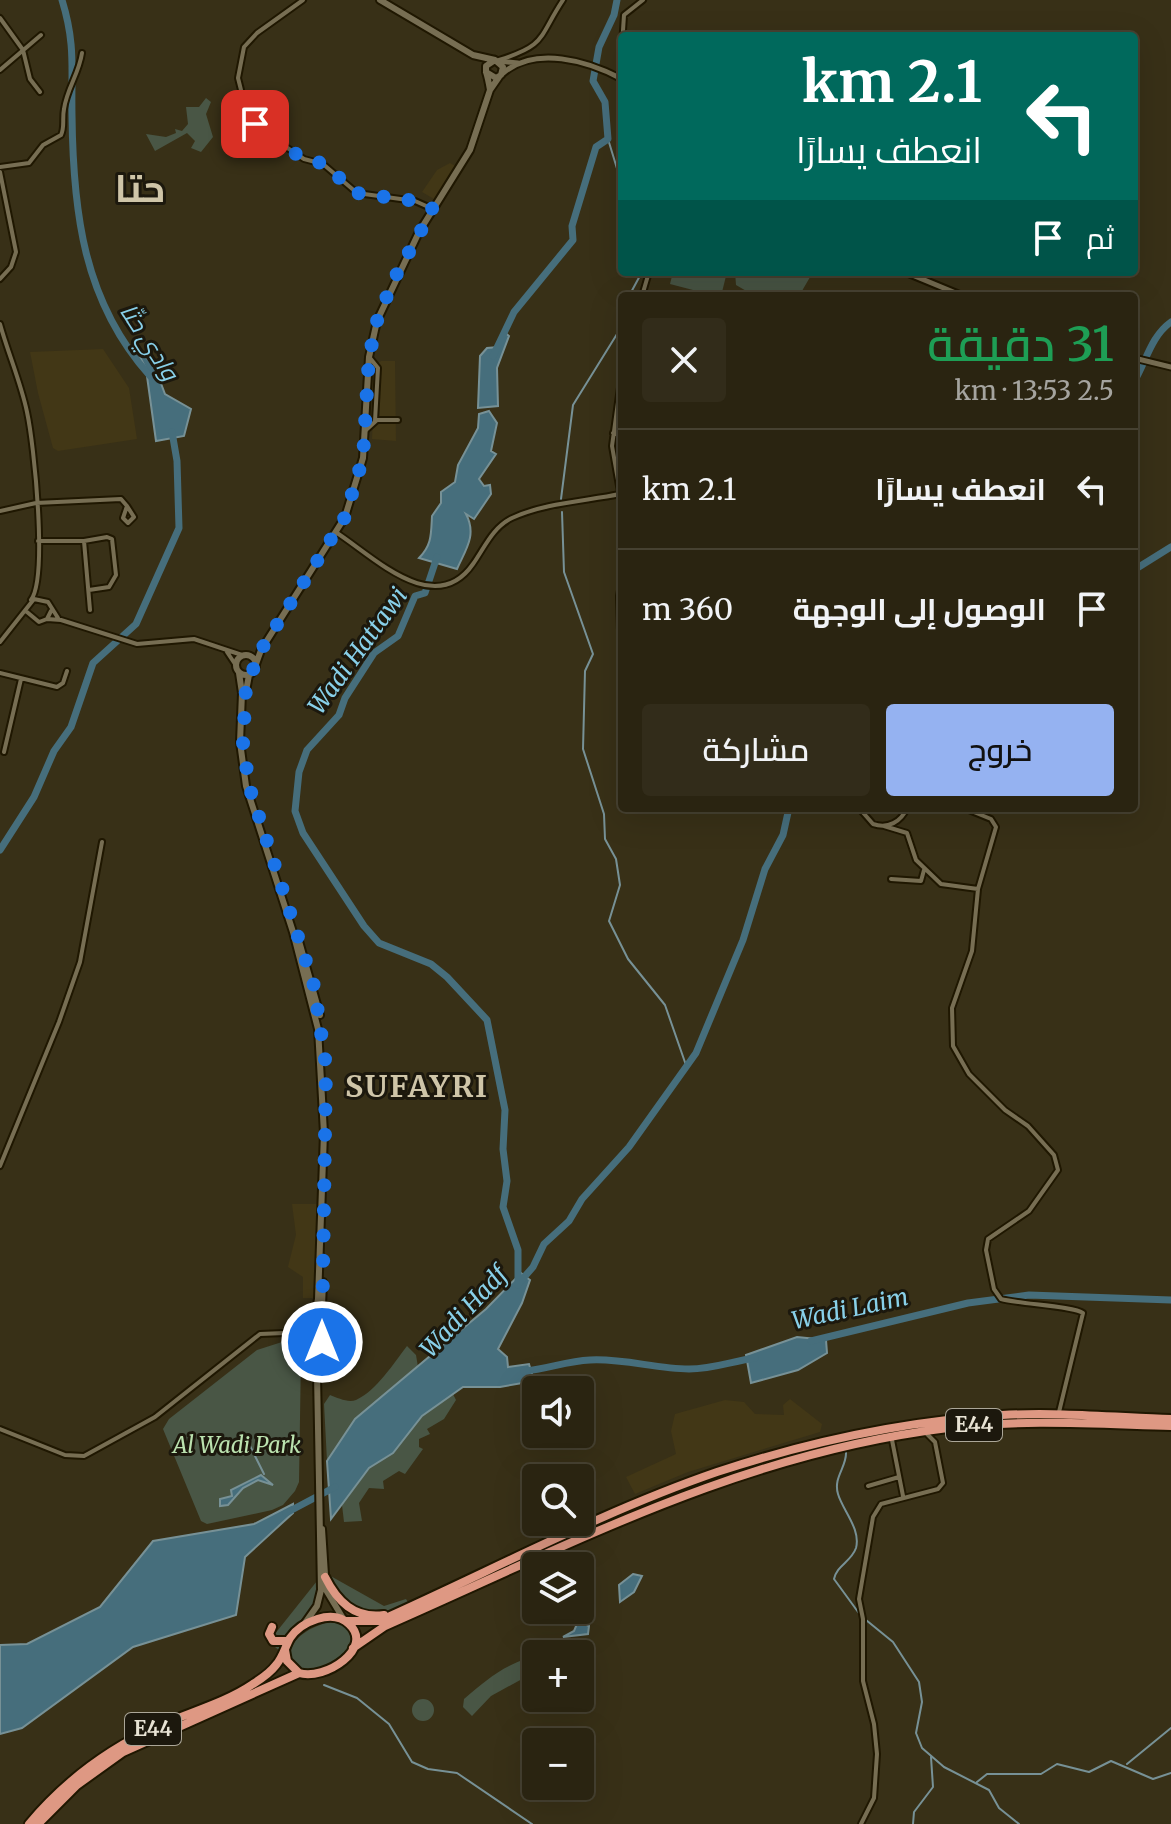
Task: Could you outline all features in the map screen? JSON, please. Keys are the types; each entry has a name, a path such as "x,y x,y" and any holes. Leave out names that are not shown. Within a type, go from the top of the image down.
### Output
{"highway":[{"name":"E44","path":"345,1621 374,1622 647,1500 718,1472 801,1449 942,1421 1058,1414 1171,1419"},
{"name":"E44","path":"353,1648 385,1626 611,1524 722,1480 780,1462 891,1437 944,1429 1044,1422 1171,1426"},
{"path":"780,1462 802,1453 801,1449"},
{"path":"325,1577 335,1596 353,1611 378,1616 400,1610"},
{"path":"327,1618 345,1621 354,1630 353,1648 344,1661 330,1671 312,1676 299,1673 287,1661 287,1646 303,1626 327,1618"},
{"path":"272,1627 269,1634 273,1641 287,1646"},
{"name":"E44","path":"38,1824 77,1785 123,1752 223,1704 265,1676 287,1646"},
{"name":"E44","path":"29,1824 78,1774 140,1735 299,1673"},
{"path":"135,1725 140,1735"}],"main road":[{"path":"303,1626 321,1595 320,1343 324,1338 321,1330 326,1066 314,986 249,786 243,733 249,675 266,642 336,534 359,478 366,430 369,357 389,290 433,209 470,150 490,90 503,67 497,61 473,55 380,0"},
{"path":"473,55 490,77 500,76"},
{"path":"490,90 486,72 488,64 497,61"},
{"path":"266,642 235,664 242,693 240,753 246,786 293,932 318,1029 324,1145 318,1299 310,1342 317,1374 319,1496"},
{"path":"245,655 256,664"},
{"path":"239,673 249,675"},
{"path":"311,1330 321,1330"},
{"path":"310,1342 320,1343"},
{"path":"319,1515 327,1595 345,1621"}],"street":[{"path":"303,0 257,33 244,47 238,78 247,114 277,141 304,159 323,164 357,193 415,201 433,209"},
{"path":"497,61 528,51 539,42 563,0"},
{"path":"623,32 624,15 643,0"},
{"path":"0,18 23,50 30,79 40,92"},
{"path":"0,70 41,35"},
{"path":"0,280 11,267 16,252 0,170 29,163 43,145 61,135 64,109 82,53"},
{"path":"497,61 567,60 596,65 618,77"},
{"path":"500,76 519,63"},
{"path":"914,276 951,292"},
{"path":"0,324 26,409 36,503 39,582 45,600 61,620"},
{"path":"366,430 375,421 378,368 369,357"},
{"path":"1138,359 1171,367"},
{"path":"618,400 613,433 618,477"},
{"path":"375,421 398,420"},
{"path":"613,433 618,434"},
{"path":"336,534 421,587 442,587 468,571 492,535 511,519 618,494"},
{"path":"0,511 36,503 121,499 127,506"},
{"path":"38,541 111,538 116,575 109,587 89,590"},
{"path":"84,541 90,610"},
{"path":"0,642 27,609 39,582"},
{"path":"31,600 45,600"},
{"path":"47,619 51,608"},
{"path":"27,609 34,622"},
{"path":"16,625 47,619 61,620 131,642 194,639 245,655"},
{"path":"225,650 235,664"},
{"path":"0,673 57,687 63,683 67,671"},
{"path":"4,752 21,679"},
{"path":"862,812 873,824 907,833 915,859 943,886 978,889"},
{"path":"884,826 901,818 905,812"},
{"path":"974,812 991,819 996,827 978,889 975,937 952,1008 953,1046 969,1074 1005,1110 1028,1126 1058,1164 1052,1182 1029,1211 994,1233 986,1250 994,1289 1001,1299 1036,1307 1076,1308 1083,1313 1058,1414"},
{"path":"0,1166 80,962 102,842"},
{"path":"891,879 921,881 923,868"},
{"path":"0,1429 65,1455 84,1456 155,1417 260,1334 311,1330"},
{"path":"294,1331 310,1342"},
{"path":"935,1442 944,1429"},
{"path":"861,1824 874,1798 877,1754 874,1724 863,1681 863,1619 859,1599 876,1511 888,1500 942,1486 935,1442 922,1432"},
{"path":"891,1437 903,1496"},
{"path":"868,1486 899,1477"}],"shaded area":[{"path":"450,163 457,167 434,199 422,192 437,170"},
{"path":"103,349 129,388 137,439 58,451 53,448 30,352"},
{"path":"381,361 395,361 396,441 372,439 375,366"},
{"path":"292,1204 318,1204 315,1298 303,1298 303,1277 288,1267 296,1235"},
{"path":"790,1399 822,1424 820,1432 688,1472 635,1494 626,1477 676,1454 671,1431 675,1414 725,1400 744,1402 755,1414 784,1415 783,1405"}],"green space":[{"path":"206,98 211,102 206,114 213,137 201,152 191,148 195,141 187,133 155,151 146,134 166,137 176,133 175,129 182,131 188,124 186,107 199,107"},
{"path":"672,276 726,276 722,292 701,292 670,284"},
{"path":"735,276 811,276 801,292 748,292 736,285"},
{"name":"Al Wadi Park","path":"282,1342 293,1344 301,1355 299,1482 283,1505 207,1524 201,1521 163,1429 169,1419 257,1350"},
{"path":"407,1346 416,1355 418,1367 355,1419 327,1461 324,1404 330,1395 350,1401 363,1396 384,1376"},
{"path":"453,1394 456,1400 444,1419 427,1429 430,1434 419,1439 419,1447 423,1449 405,1474 399,1471 383,1481 384,1489 369,1488 359,1503 362,1521 344,1522 342,1505 369,1468 393,1453 422,1416"},
{"path":"327,1574 384,1606 406,1599 409,1604 380,1618 357,1620 333,1600"},
{"path":"317,1581 316,1603 280,1651 270,1643 274,1635"},
{"path":"329,1622 343,1623 354,1635 346,1656 317,1672 299,1670 291,1661 293,1646 308,1630"},
{"path":"522,1661 522,1679 491,1696 472,1716 463,1707 464,1699 486,1680"},
{"path":"423,1699 431,1702 434,1710 431,1718 423,1721 415,1718 412,1710 415,1702"}],"water":[{"path":"504,332 509,336 497,368 498,406 478,408 480,356 487,348 499,347"},
{"path":"135,347 154,365 165,394 191,409 184,436 156,441 146,369"},
{"path":"489,411 497,423 491,451 496,454 479,479 484,486 490,485 491,494 474,519 466,514 470,535 464,555 457,569 419,558 429,544 432,516 441,503 441,492 455,482 458,465 478,428 479,414"},
{"path":"521,1273 530,1280 522,1303 498,1349 507,1357 508,1367 529,1364 533,1376 522,1376 522,1383 500,1387 463,1387 422,1416 393,1453 369,1468 331,1519 327,1461 355,1419 486,1309"},
{"path":"797,1337 826,1340 827,1353 798,1370 751,1383 746,1355"},
{"path":"261,1475 273,1485 258,1480 243,1488 228,1505 220,1506 220,1499 232,1496 231,1490"},
{"path":"293,1504 293,1513 245,1557 236,1615 133,1647 22,1728 0,1734 0,1645 27,1644 100,1607 153,1541 254,1524"},
{"path":"633,1574 642,1576 634,1592 620,1602 619,1585"},
{"path":"577,1624 589,1626 588,1634 563,1637 574,1631"}],"waterway":[{"name":"وادي حتّا","path":"62,0 71,44 75,186 86,253 110,317 127,347 150,376"},
{"name":"Wadi Hattawi","path":"493,356 514,312 573,240 572,226 596,147 608,139 605,102 593,81 599,47 614,15 617,0"},
{"path":"608,139 618,172"},
{"path":"631,292 640,276"},
{"path":"1138,374 1154,342 1171,322"},
{"path":"561,499 573,405 618,332"},
{"name":"وادي حتّا","path":"0,850 34,797 54,751 71,727 93,663 136,624 179,528 177,461 172,432"},
{"path":"562,512 564,572 593,654 585,671 583,749 604,814 605,839 616,859 620,885 609,921 628,959 665,1005 687,1068"},
{"name":"Wadi Hadf","path":"1138,568 1171,547"},
{"name":"Wadi Hattawi","path":"437,557 425,593 415,596 398,636 374,653 345,698 339,715 307,750 299,772 295,811 303,833 364,926 379,943 431,964 487,1020 505,1110 503,1149 507,1181 503,1207 518,1250 518,1285"},
{"name":"Wadi Hadf","path":"519,1283 533,1267 544,1244 569,1221 582,1199 629,1147 696,1053 743,940 765,869 783,835 788,812"},
{"name":"Wadi Laim","path":"811,1341 968,1303 1029,1295 1171,1300"},
{"name":"Wadi Laim","path":"524,1371 590,1360 698,1369 755,1358"},
{"path":"249,1444 264,1474"},
{"path":"846,1452 837,1488 857,1541 854,1553 834,1579 861,1616"},
{"name":"Wadi Hadf","path":"286,1513 335,1487"},
{"path":"866,1620 893,1642 919,1682 922,1702 916,1733 922,1748 944,1767 989,1790 999,1808 1019,1824"},
{"path":"324,1685 357,1698 389,1724 412,1762 428,1769 457,1773 532,1824"},
{"path":"1127,1764 1171,1728"},
{"path":"913,1824 914,1812 933,1787 931,1757"},
{"path":"977,1782 987,1774 1041,1774 1057,1764 1089,1772 1111,1761 1153,1779 1171,1773"}],"district":[{"name":"حتا","path":"140,189"},
{"name":"SUFAYRI","path":"417,1087"}],"route":[{"path":"255,124 304,159 323,164 357,193 415,201 433,209 393,281 377,321 369,357 363,458 345,517 261,650 246,687 243,743 249,786 263,837 314,986 326,1066 327,1133 319,1323 324,1336 322,1342"}]}
